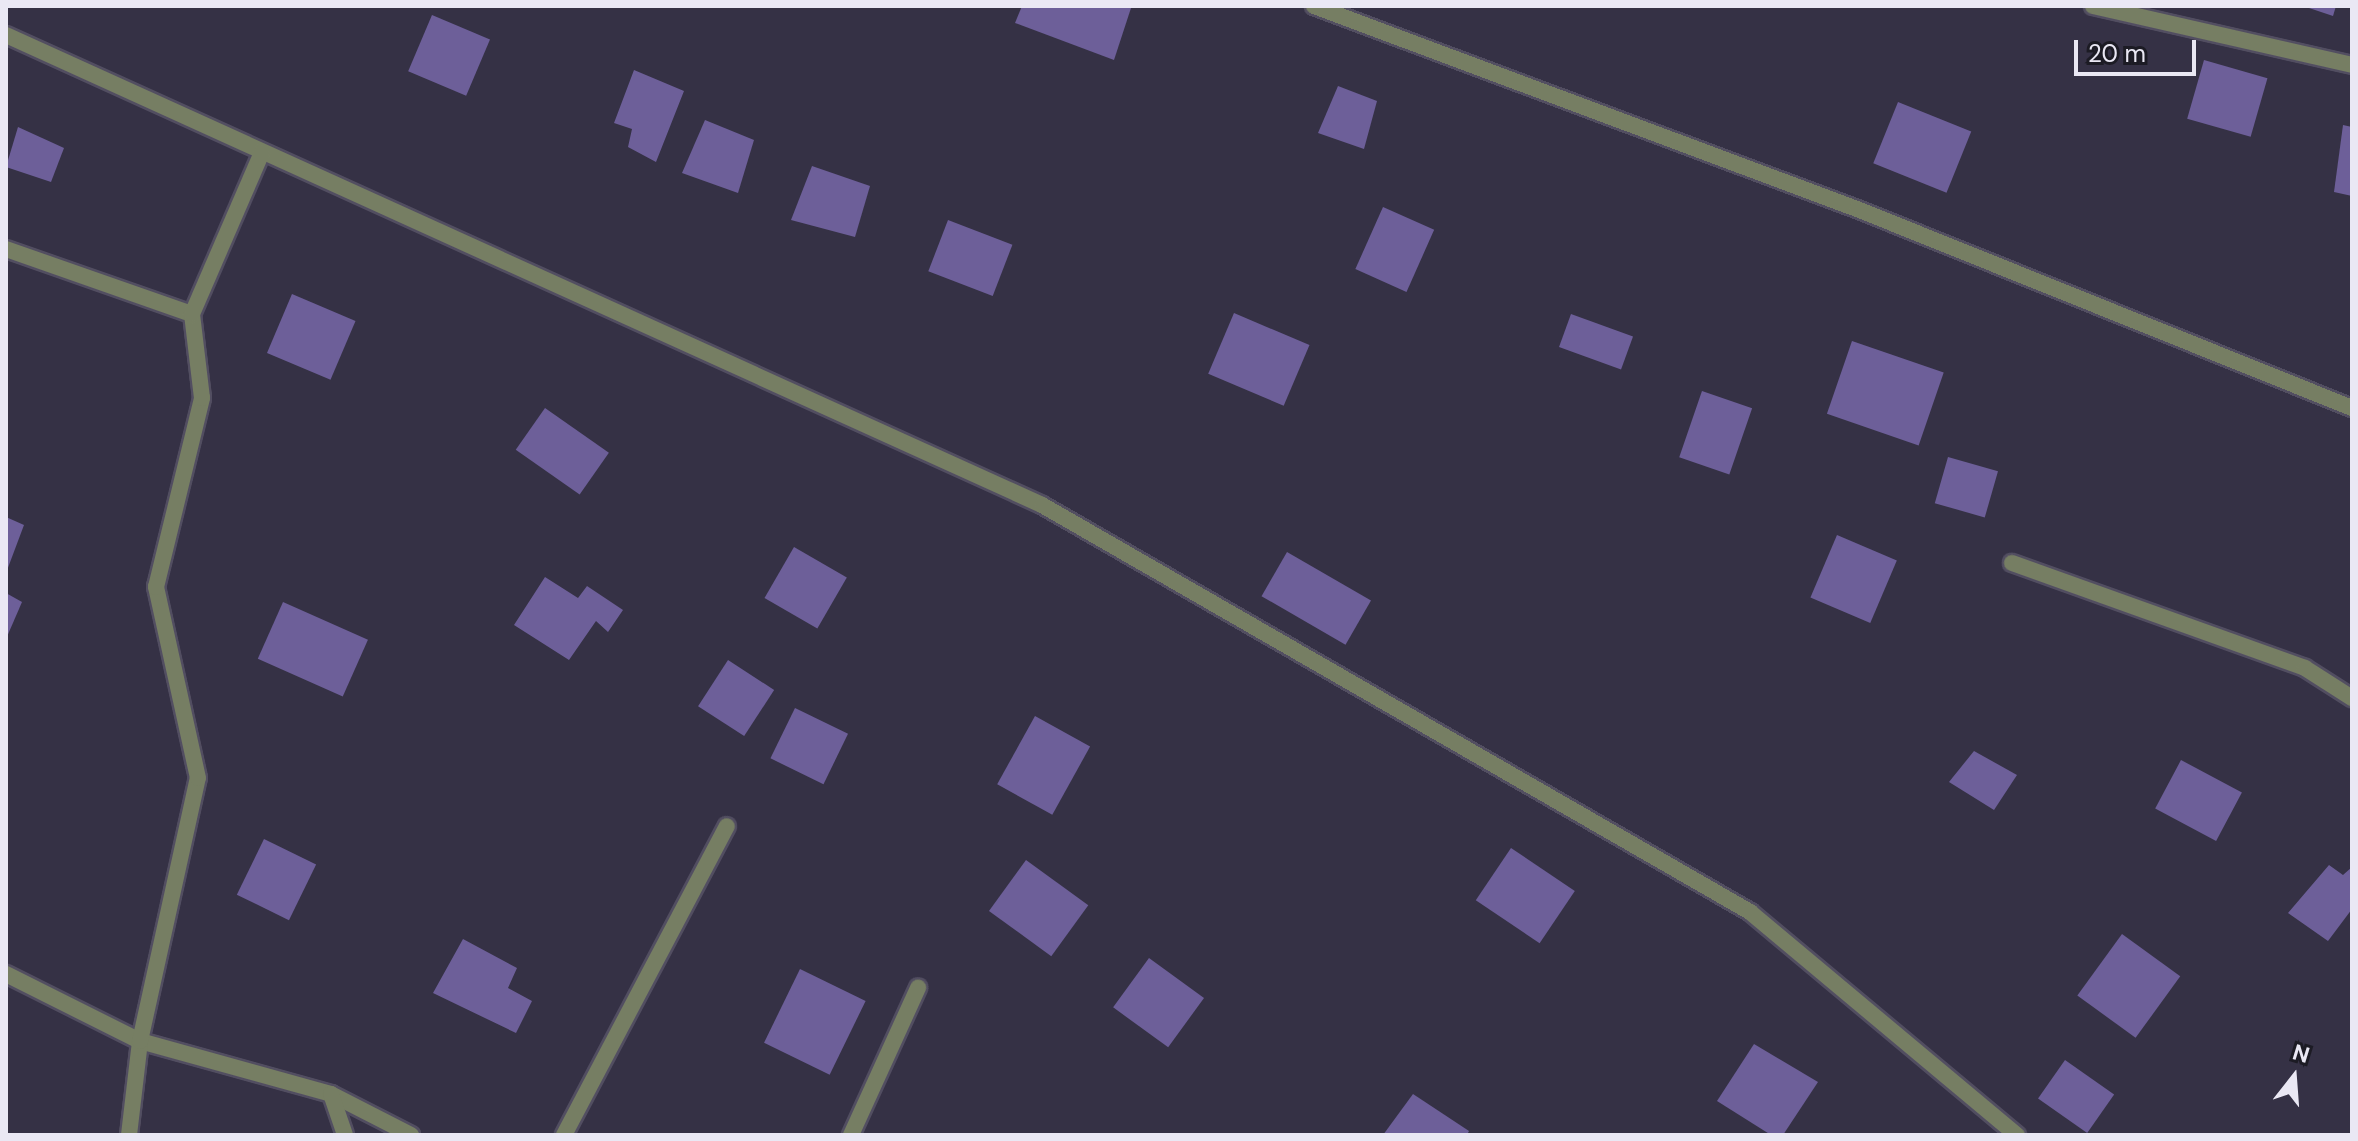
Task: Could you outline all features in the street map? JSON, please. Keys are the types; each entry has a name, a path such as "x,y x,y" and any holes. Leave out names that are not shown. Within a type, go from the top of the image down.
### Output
{"street":[{"path":"1314,6 1857,209 2352,408"},
{"path":"2093,6 2352,65"},
{"path":"6,35 1042,505 1750,912 2017,1135"},
{"path":"129,1135 140,1041 198,778 156,587 202,398 192,314 262,152"},
{"path":"6,249 192,314"},
{"path":"2012,563 2305,668 2352,698"},
{"path":"564,1135 727,826"},
{"path":"6,974 140,1041 331,1094 411,1135"},
{"path":"851,1135 918,988"},
{"path":"331,1094 345,1135"}],"building":[{"path":"1022,6 1131,8 1114,60 1015,23"},
{"path":"2303,6 2336,6 2333,16"},
{"path":"432,15 490,40 466,96 408,71"},
{"path":"2204,60 2267,78 2251,137 2187,119"},
{"path":"634,70 684,91 656,162 628,147 632,129 614,123"},
{"path":"1338,86 1377,101 1364,149 1318,133"},
{"path":"1898,102 1971,132 1947,193 1873,163"},
{"path":"705,120 754,140 738,193 682,173"},
{"path":"2343,125 2352,127 2352,196 2334,192"},
{"path":"18,127 64,148 51,182 6,167"},
{"path":"812,166 870,186 855,237 791,220"},
{"path":"1383,207 1434,230 1407,292 1355,269"},
{"path":"948,220 1012,245 993,296 928,271"},
{"path":"292,294 356,321 331,380 267,353"},
{"path":"1234,313 1309,345 1284,406 1208,374"},
{"path":"1571,314 1633,337 1621,369 1559,347"},
{"path":"1852,341 1944,373 1919,445 1827,414"},
{"path":"1702,391 1752,408 1729,474 1679,457"},
{"path":"545,408 609,453 580,495 516,450"},
{"path":"1948,457 1998,471 1985,517 1935,503"},
{"path":"6,517 24,525 6,573"},
{"path":"1837,535 1897,560 1870,623 1810,598"},
{"path":"794,547 847,578 817,629 764,598"},
{"path":"1287,552 1371,601 1346,645 1262,596"},
{"path":"545,577 578,598 587,586 623,610 608,632 596,621 569,660 514,625"},
{"path":"6,593 22,602 6,639"},
{"path":"283,602 368,640 343,696 258,659"},
{"path":"728,660 774,690 744,736 698,706"},
{"path":"795,708 848,734 823,784 770,758"},
{"path":"1035,716 1090,747 1052,815 997,784"},
{"path":"1974,751 2017,775 1994,810 1949,782"},
{"path":"2181,760 2242,792 2216,841 2155,809"},
{"path":"264,839 316,864 289,920 237,895"},
{"path":"1511,848 1575,891 1540,943 1476,900"},
{"path":"1026,860 1088,905 1051,956 989,911"},
{"path":"2329,865 2343,875 2352,867 2352,909 2328,941 2288,913"},
{"path":"2122,934 2180,976 2136,1038 2077,995"},
{"path":"463,939 517,968 508,988 532,1001 516,1033 433,993"},
{"path":"1149,958 1204,998 1168,1047 1113,1007"},
{"path":"800,969 866,1001 830,1075 764,1043"},
{"path":"1754,1044 1818,1082 1783,1135 1771,1135 1717,1101"},
{"path":"2065,1060 2114,1094 2087,1133 2038,1099"},
{"path":"1413,1094 1469,1131 1467,1135 1383,1135"}]}
